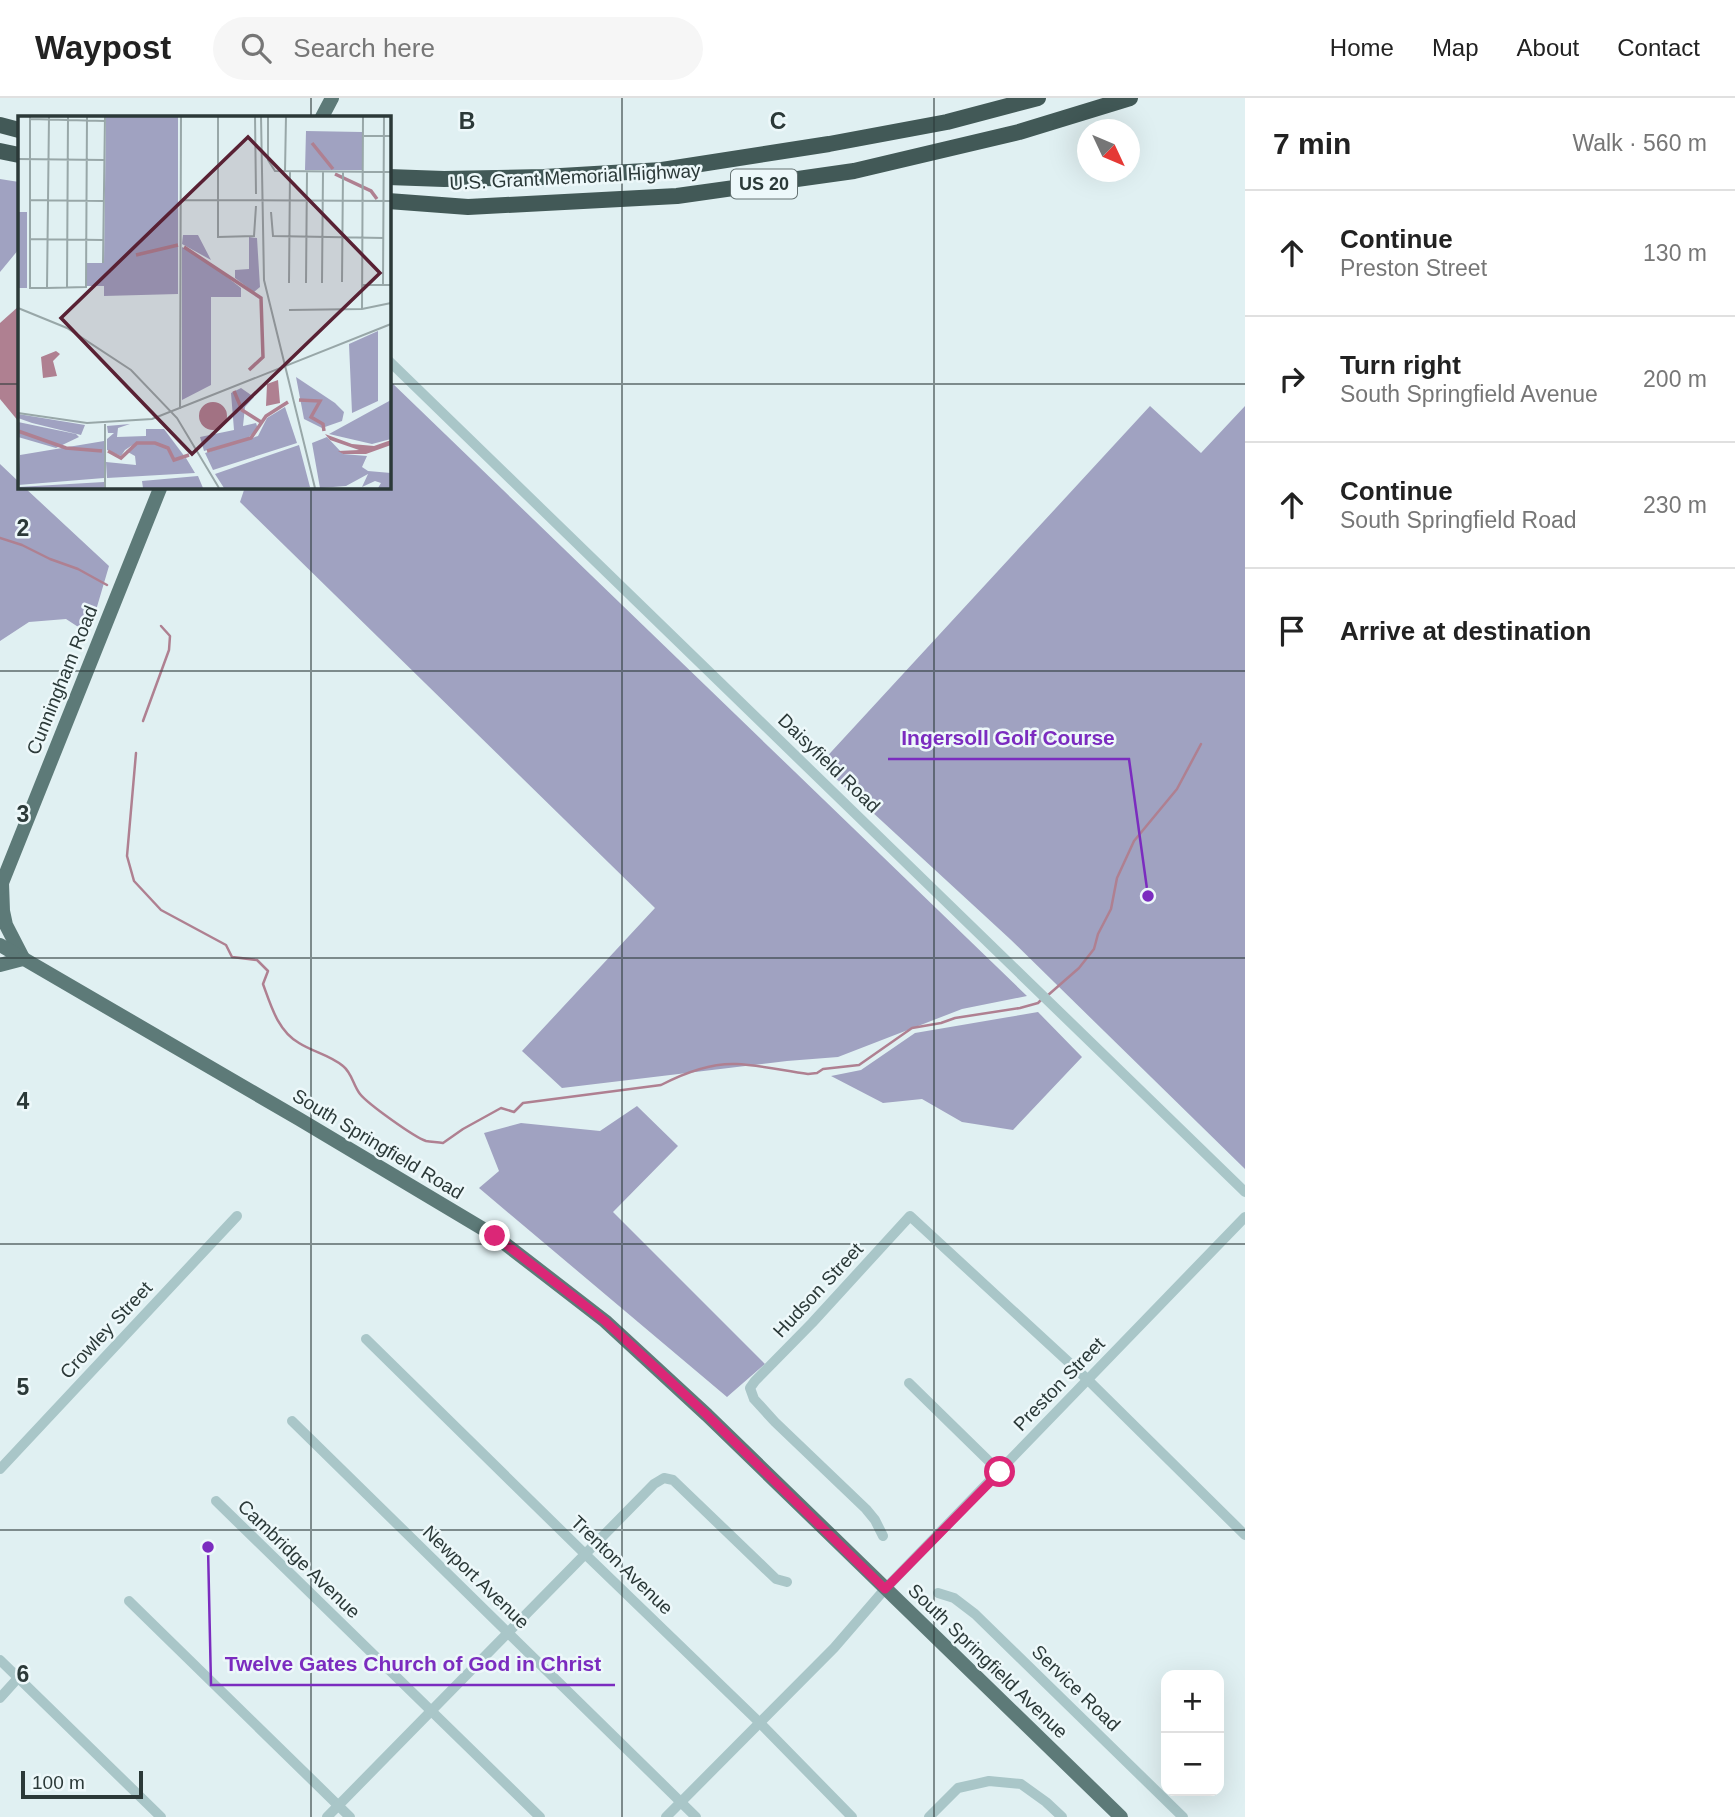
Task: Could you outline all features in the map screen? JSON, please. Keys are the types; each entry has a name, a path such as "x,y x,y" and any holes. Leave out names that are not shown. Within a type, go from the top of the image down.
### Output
{"highway":[{"name":"U.S. Grant Memorial Highway","path":"390,177 544,177 662,170 947,122 1038,98"},
{"name":"U.S. Grant Memorial Highway","path":"390,201 468,206 677,196 854,171 1019,132 1130,98"},
{"path":"0,125 18,130"},
{"path":"0,151 18,155"}],"main road":[{"path":"323,116 332,98"},
{"name":"Cunningham Road","path":"1,885 160,488"},
{"path":"0,965 23,959 6,925 1,885"},
{"name":"South Springfield Road","path":"0,945 495,1236 605,1321 707,1415"},
{"name":"South Springfield Avenue","path":"707,1415 1121,1817"}],"street":[{"name":"Daisyfield Road","path":"390,362 1245,1192"},
{"name":"Crowley Street","path":"0,1469 237,1216"},
{"name":"Hudson Street","path":"883,1536 866,1509 775,1422 754,1399 750,1388 911,1216 1087,1379"},
{"name":"Preston Street","path":"666,1817 834,1648 885,1589 1245,1217"},
{"name":"Trenton Avenue","path":"366,1339 759,1722 852,1817"},
{"path":"1087,1379 1245,1535"},
{"path":"909,1383 1000,1472"},
{"name":"Newport Avenue","path":"292,1421 696,1817"},
{"path":"327,1817 654,1484 664,1478 673,1480 776,1579 788,1582"},
{"name":"Cambridge Avenue","path":"216,1502 540,1817"},
{"name":"Service Road","path":"939,1593 954,1598 975,1614 1183,1817"},
{"path":"129,1601 350,1817"},
{"path":"0,1660 161,1817"},
{"path":"0,1698 18,1678"},
{"path":"929,1817 958,1788 989,1781 1021,1784 1062,1817"}],"shaded area":[{"path":"0,179 18,182 18,250 0,272"},
{"path":"18,307 18,421 0,399 0,323"},
{"path":"390,381 1027,996 962,1009 838,1057 562,1088 522,1051 655,908 240,502 245,488 390,488"},
{"path":"1150,406 1201,453 1245,406 1245,1169 1010,939 820,764"},
{"path":"0,464 18,481 18,488 25,488 109,566 89,634 66,619 29,622 0,641"},
{"path":"1038,1012 1082,1057 1013,1130 962,1122 922,1099 883,1103 831,1076 861,1070 915,1033"},
{"path":"637,1106 678,1146 613,1212 765,1364 727,1397 479,1188 499,1171 484,1133 521,1123 600,1131"}],"waterway":[{"path":"0,538 78,569 107,585"},
{"path":"143,721 169,650 170,636 161,626"},
{"path":"1047,996 1079,968 1094,949 1098,934 1111,909 1117,878 1134,841 1177,789 1201,744"},
{"path":"136,753 127,856 134,881 161,910 226,945 232,957 257,960 268,971 263,984 276,1017 286,1032 299,1043 343,1066 365,1099 426,1141 443,1143 501,1108 514,1112 523,1103 661,1085 688,1073 717,1065 745,1065 808,1074 823,1069 859,1065 912,1028 1020,1008 1041,1000"}],"place":[{"name":"Ingersoll Golf Course","path":"1148,896"},
{"name":"Twelve Gates Church of God in Christ","path":"208,1547"}],"route":[{"path":"495,1236 605,1321 707,1415 885,1589 1000,1472"}]}
